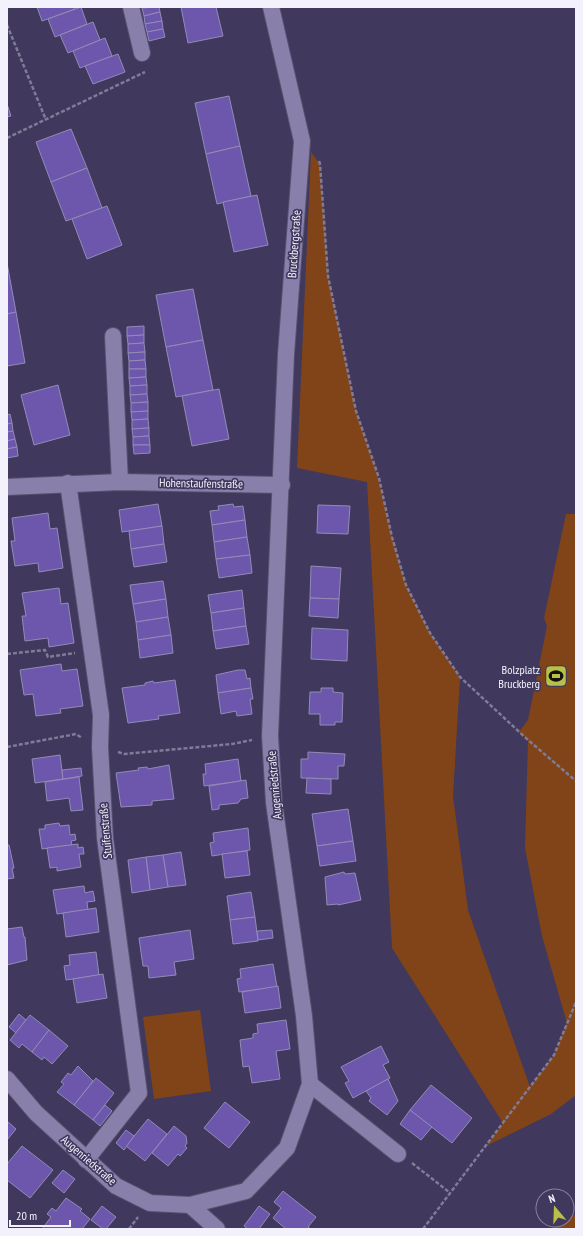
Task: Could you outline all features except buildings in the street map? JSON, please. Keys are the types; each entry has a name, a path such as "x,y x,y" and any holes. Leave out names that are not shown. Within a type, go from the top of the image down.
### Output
{"street":[{"path":"131,7 142,53"},
{"name":"Bruckbergstraße","path":"271,7 302,141 286,354 282,485"},
{"path":"113,336 120,482"},
{"name":"Hohenstaufenstraße","path":"7,487 68,483 120,482 282,485"},
{"name":"Stuifenstraße","path":"68,483 101,715 100,747 105,838 139,1093 86,1160"},
{"name":"Augenriedstraße","path":"7,1079 36,1113 86,1160 116,1186 150,1203 190,1205 246,1191 287,1148 310,1084 304,1016 274,803 270,736 282,485"},
{"path":"310,1084 398,1154"},
{"path":"190,1205 217,1229"}],"path":[{"path":"7,25 46,120"},
{"path":"7,138 146,71"},
{"path":"302,141 320,164 330,284 356,411 379,478 392,537 406,585 430,633 460,677 528,740 576,781"},
{"path":"7,654 45,650 48,657 92,651"},
{"path":"7,747 76,734"},
{"path":"124,754 232,744"},
{"path":"423,1229 449,1192 486,1146 554,1054 576,1002"},
{"path":"398,1154 449,1192"}],"shaded area":[{"path":"311,152 320,164 328,276 356,411 378,476 392,537 406,585 430,633 460,677 453,796 468,910 530,1087 554,1055 567,1023 542,936 525,848 528,740 519,732 528,720 547,626 544,618 566,514 576,514 576,1095 551,1114 486,1146 503,1123 392,948 367,482 297,468"},
{"path":"200,1010 211,1091 154,1099 143,1017"},
{"path":"575,1215 576,1229 549,1229 575,1228"}],"place":[{"name":"Bolzplatz Bruckberg","path":"556,676"}]}
